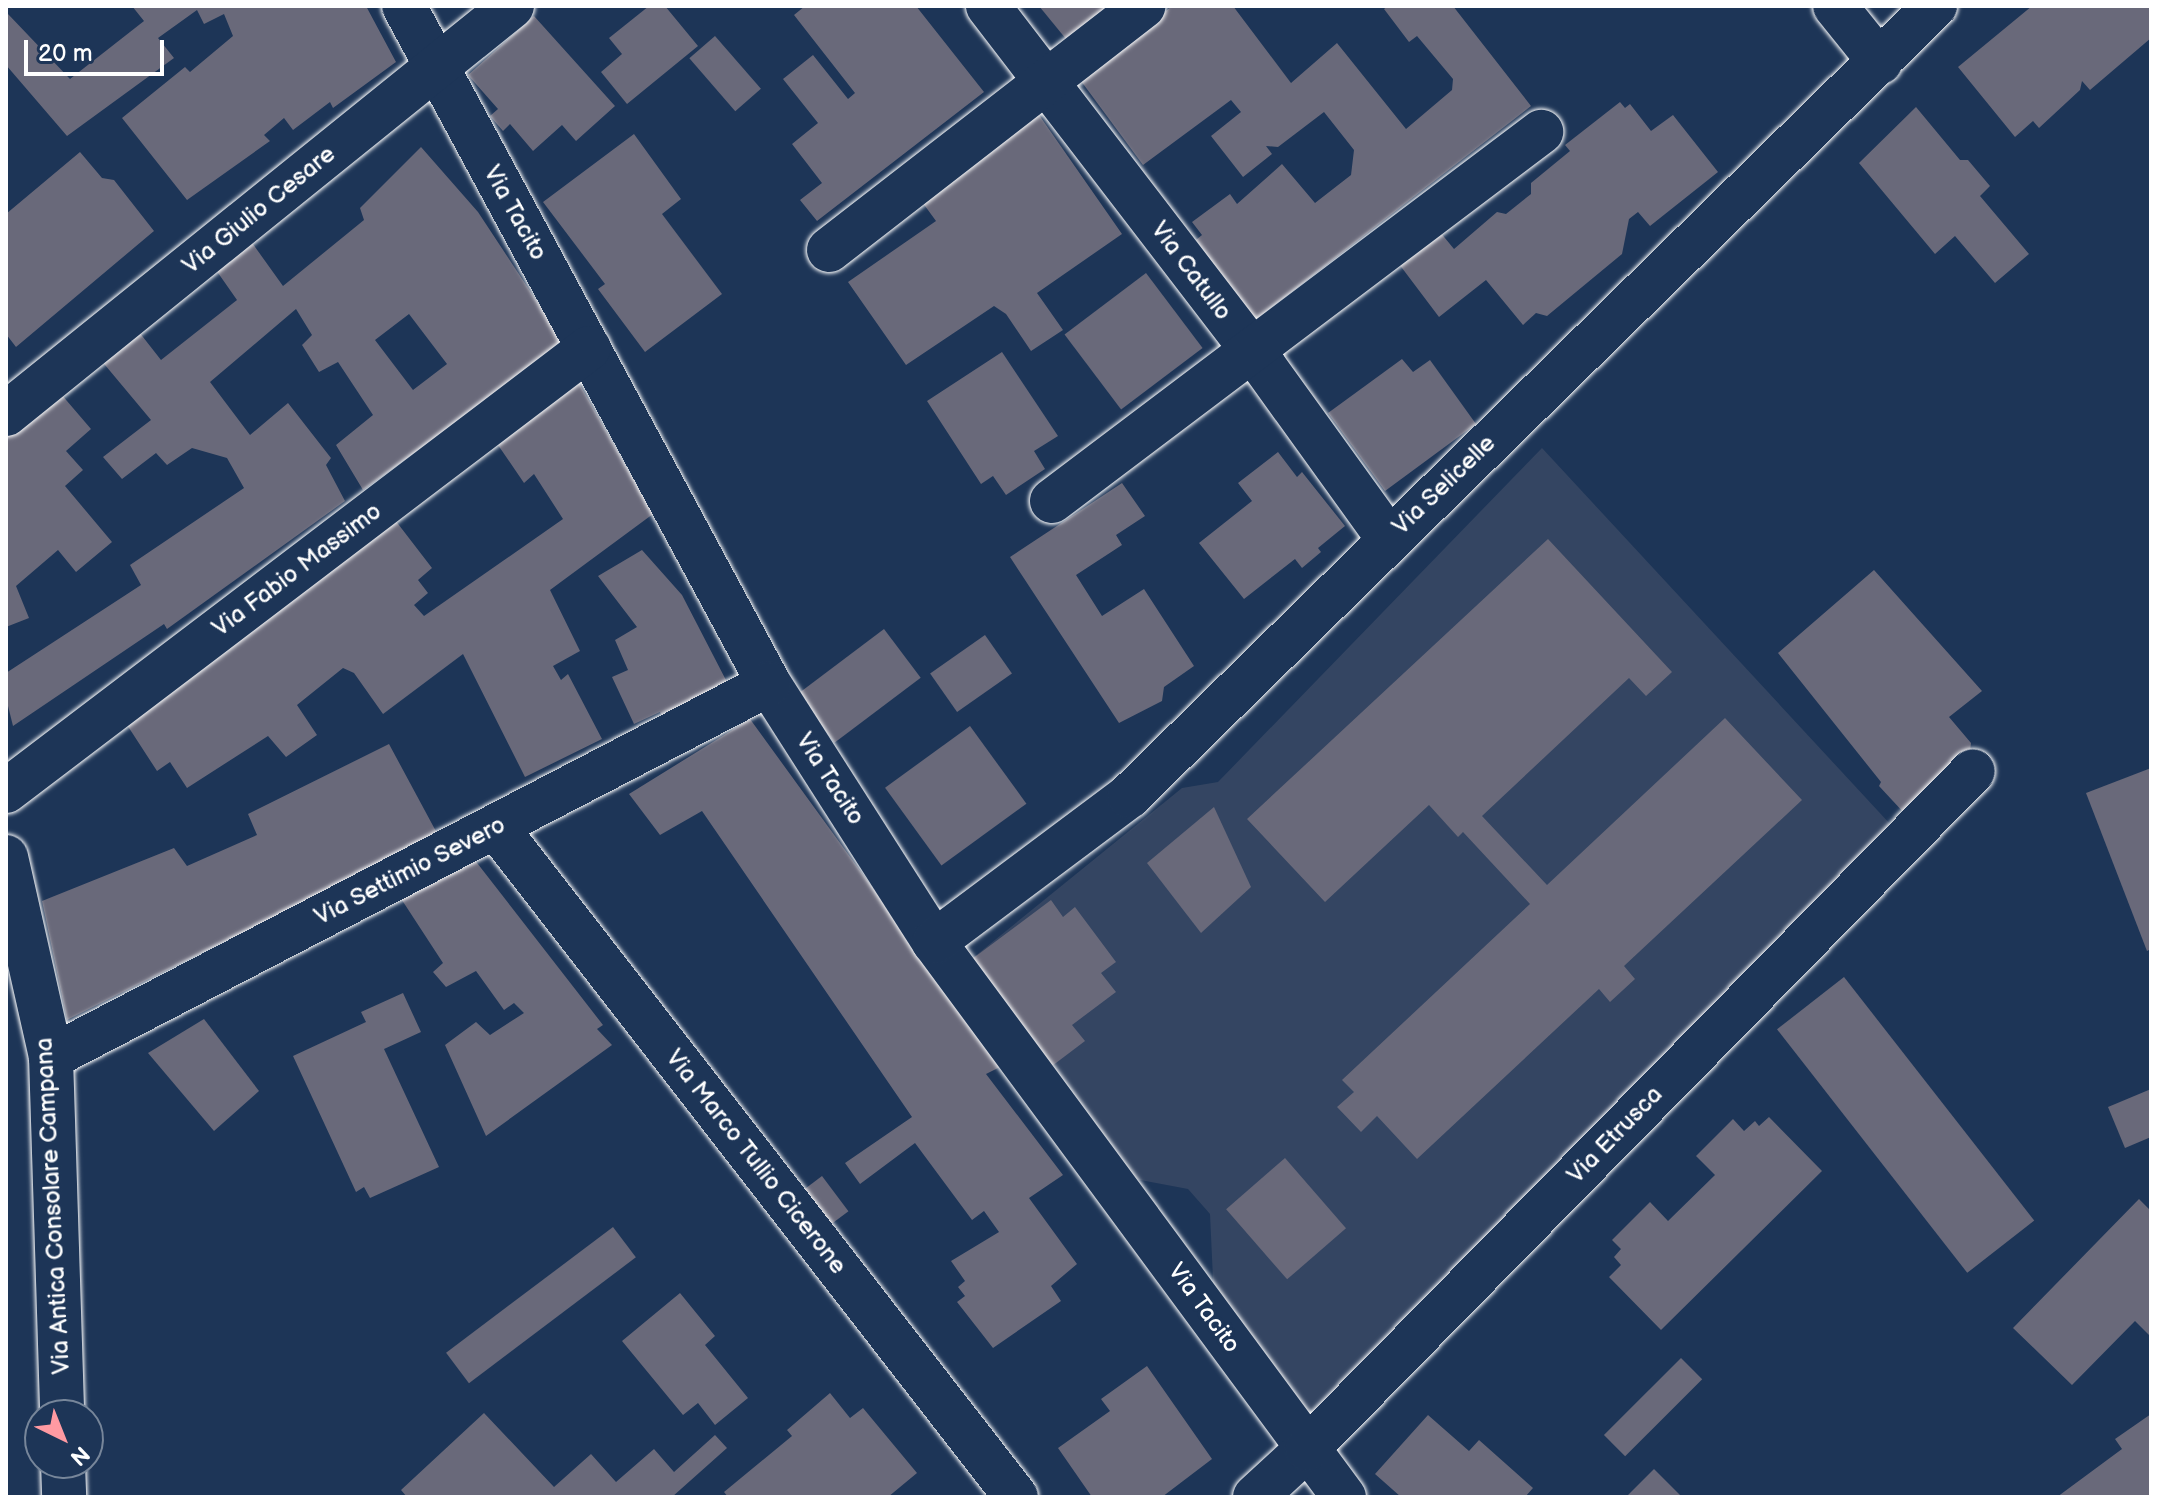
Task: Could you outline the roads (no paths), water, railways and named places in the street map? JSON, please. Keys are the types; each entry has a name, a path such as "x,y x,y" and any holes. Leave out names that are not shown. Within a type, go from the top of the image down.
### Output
{"street":[{"name":"Via Tacito","path":"404,6 769,684 934,942 1344,1497"},
{"name":"Via Giulio Cesare","path":"6,414 512,6"},
{"name":"Via Catullo","path":"988,6 1252,350 1389,539"},
{"path":"829,250 1143,6"},
{"path":"1835,6 1880,62"},
{"name":"Via Selicelle","path":"934,942 1129,796 1935,6"},
{"path":"1052,501 1541,132"},
{"name":"Via Fabio Massimo","path":"6,791 589,348"},
{"name":"Via Settimio Severo","path":"51,1057 769,684"},
{"name":"Via Etrusca","path":"1255,1497 1307,1449 1973,771"},
{"name":"Via Marco Tullio Cicerone","path":"496,827 1016,1497"},
{"name":"Via Antica Consolare Campana","path":"6,857 51,1057 62,1399"}]}
